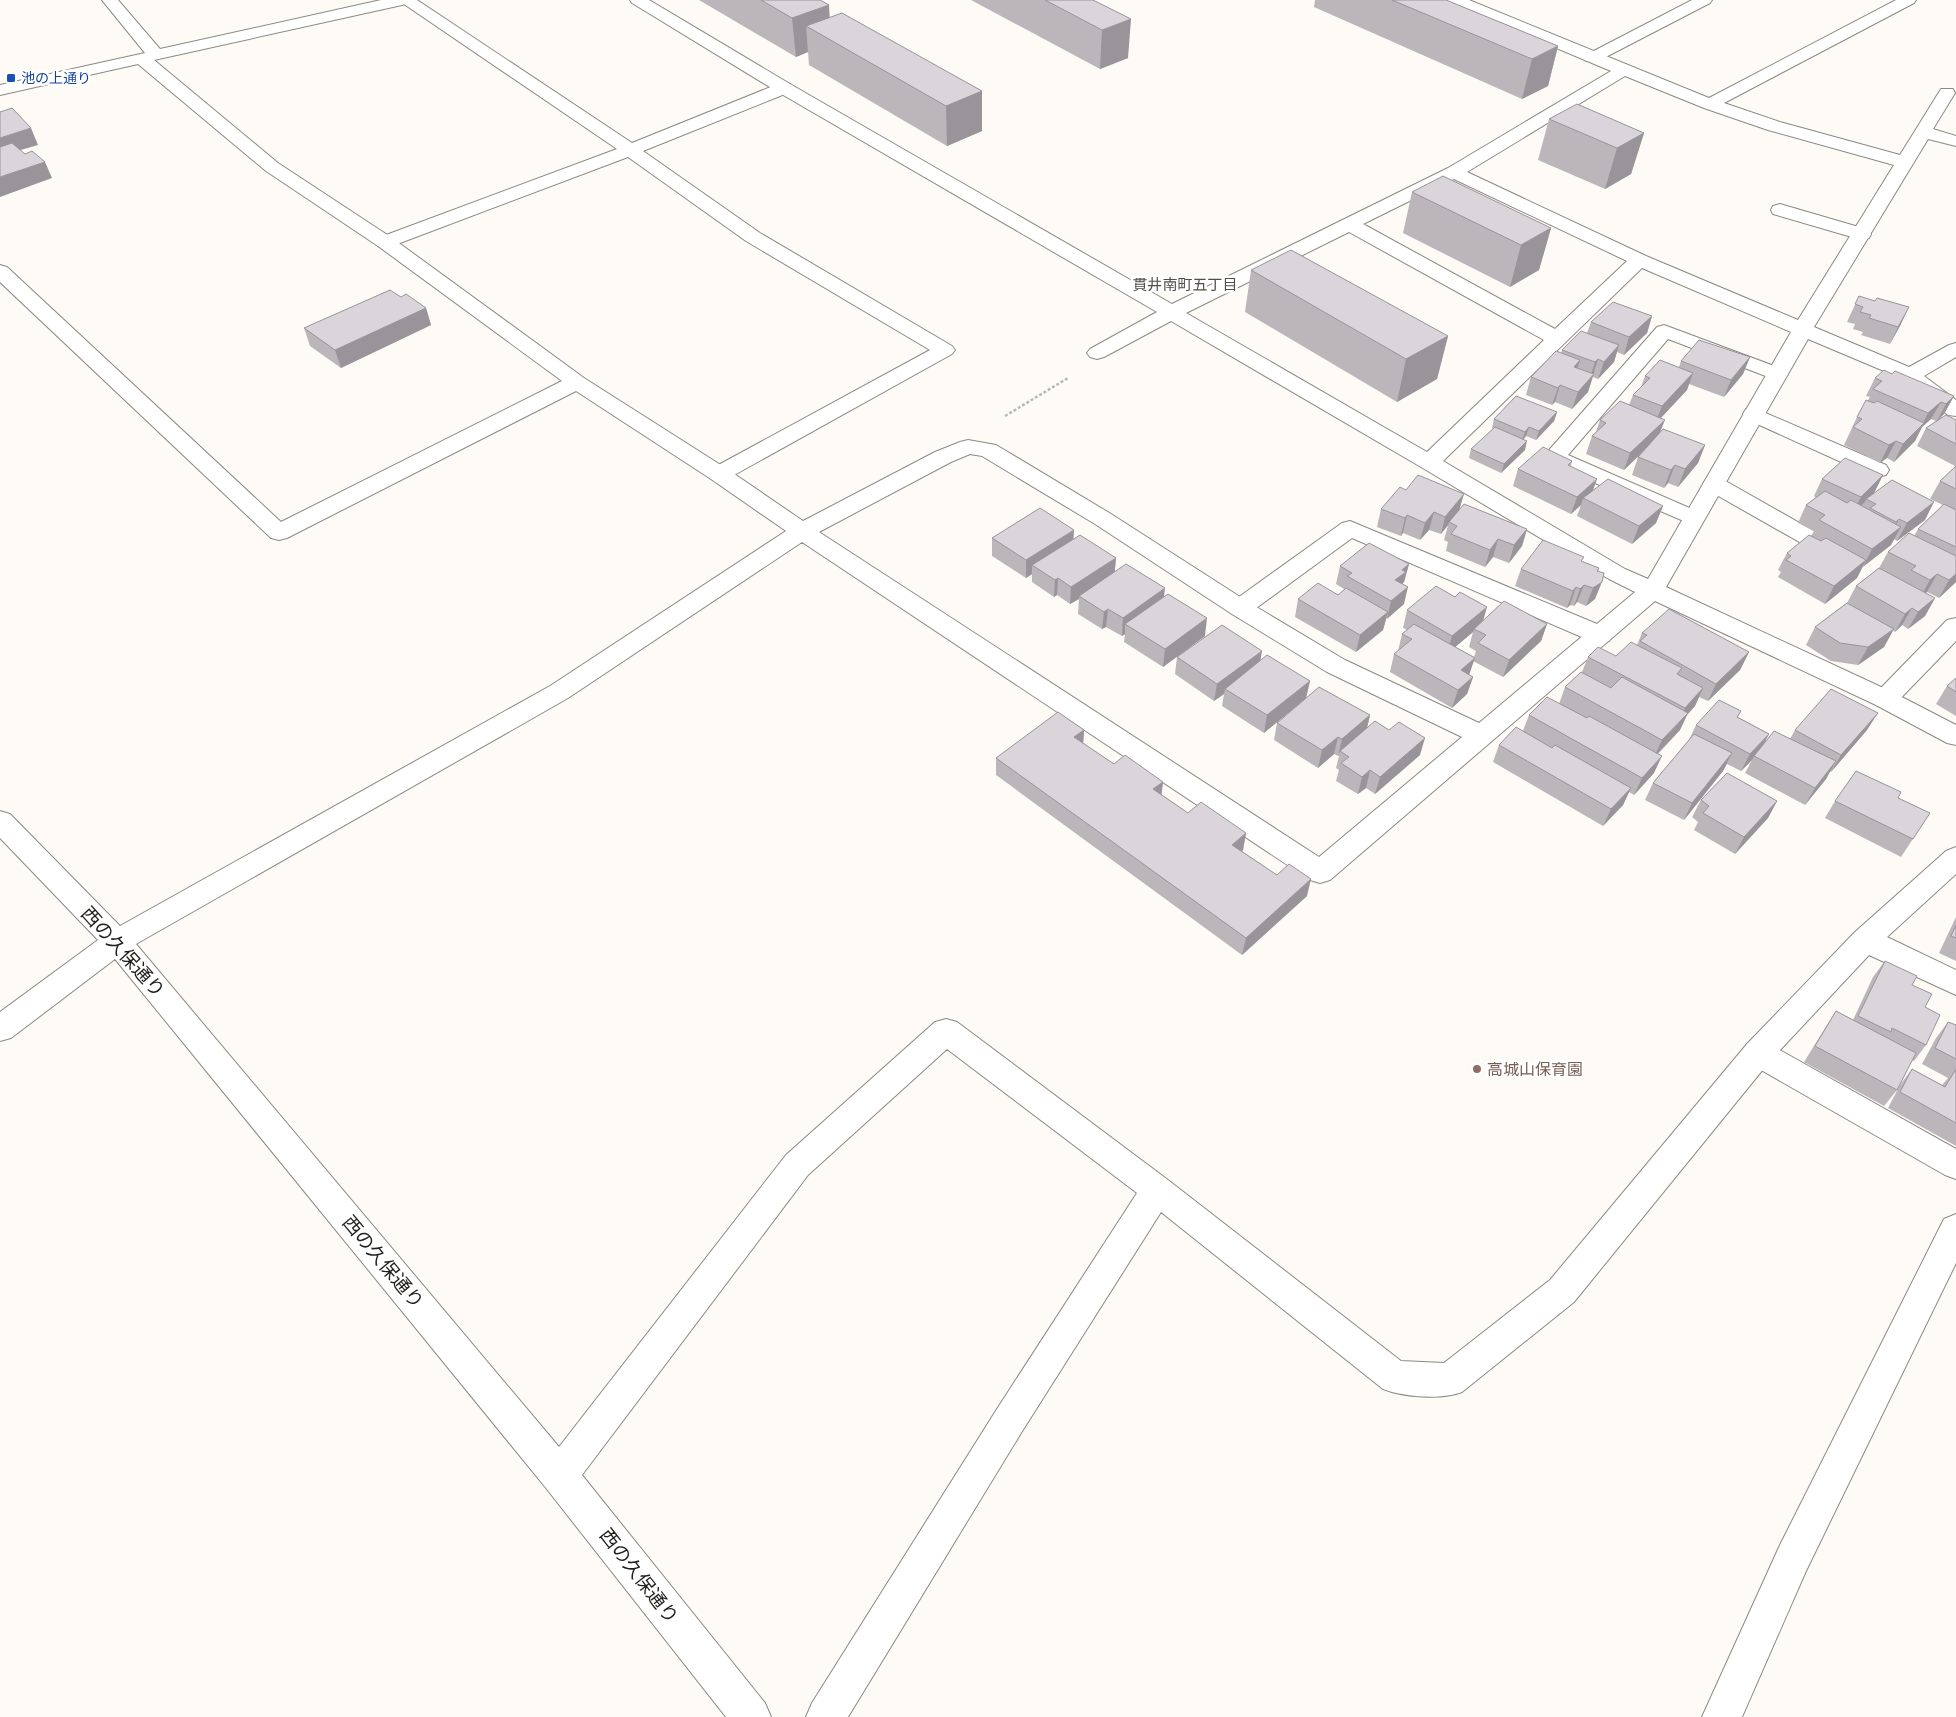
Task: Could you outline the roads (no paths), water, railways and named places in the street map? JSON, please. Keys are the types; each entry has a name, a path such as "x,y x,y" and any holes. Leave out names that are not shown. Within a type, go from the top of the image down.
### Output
{"street":[{"path":"110,0 148,57 272,167 385,242 577,382 1320,872 1653,590 1802,330 1948,94"},
{"path":"0,90 404,0 630,150 753,237 945,350 719,474"},
{"path":"638,0 784,88 1172,312 1617,574 1885,699 1956,736"},
{"path":"1592,58 1704,0"},
{"path":"1460,1 1592,58 1710,104 1774,126 1905,162"},
{"path":"1710,104 1904,1"},
{"path":"1097,353 1172,312 1454,172 1624,70"},
{"path":"385,242 630,150 784,88"},
{"path":"1923,132 1956,141"},
{"path":"1454,172 1639,260 1910,375 1956,410"},
{"path":"1780,210 1862,234"},
{"path":"1348,224 1558,339"},
{"path":"1429,462 1639,260"},
{"path":"0,271 279,533 577,382"},
{"path":"1693,518 1554,457 1664,331 1778,374"},
{"path":"1910,375 1956,349"},
{"path":"1754,414 1878,470"},
{"path":"0,1029 117,941 559,692 802,531 943,457 968,447 988,450 1103,519 1240,608 1336,666 1480,735"},
{"path":"1714,484 1818,543"},
{"path":"1240,608 1350,528 1600,635"},
{"path":"1885,699 1956,626"},
{"name":"西の久保通り","path":"0,821 117,941 559,1475 751,1717"},
{"path":"559,1475 797,1165 946,1031 1157,1190 1395,1377 1450,1380 1562,1291 1758,1053 1865,940 1956,858"},
{"path":"1865,940 1956,983"},
{"path":"1758,1053 1956,1165"},
{"path":"826,1717 1009,1421 1157,1190"},
{"path":"1722,1717 1793,1558 1956,1229"}],"place":[{"name":"池の上通り","path":"11,78"},
{"name":"高城山保育園","path":"1477,1069"}],"district":[{"name":"貫井南町五丁目","path":"1185,285"}]}
